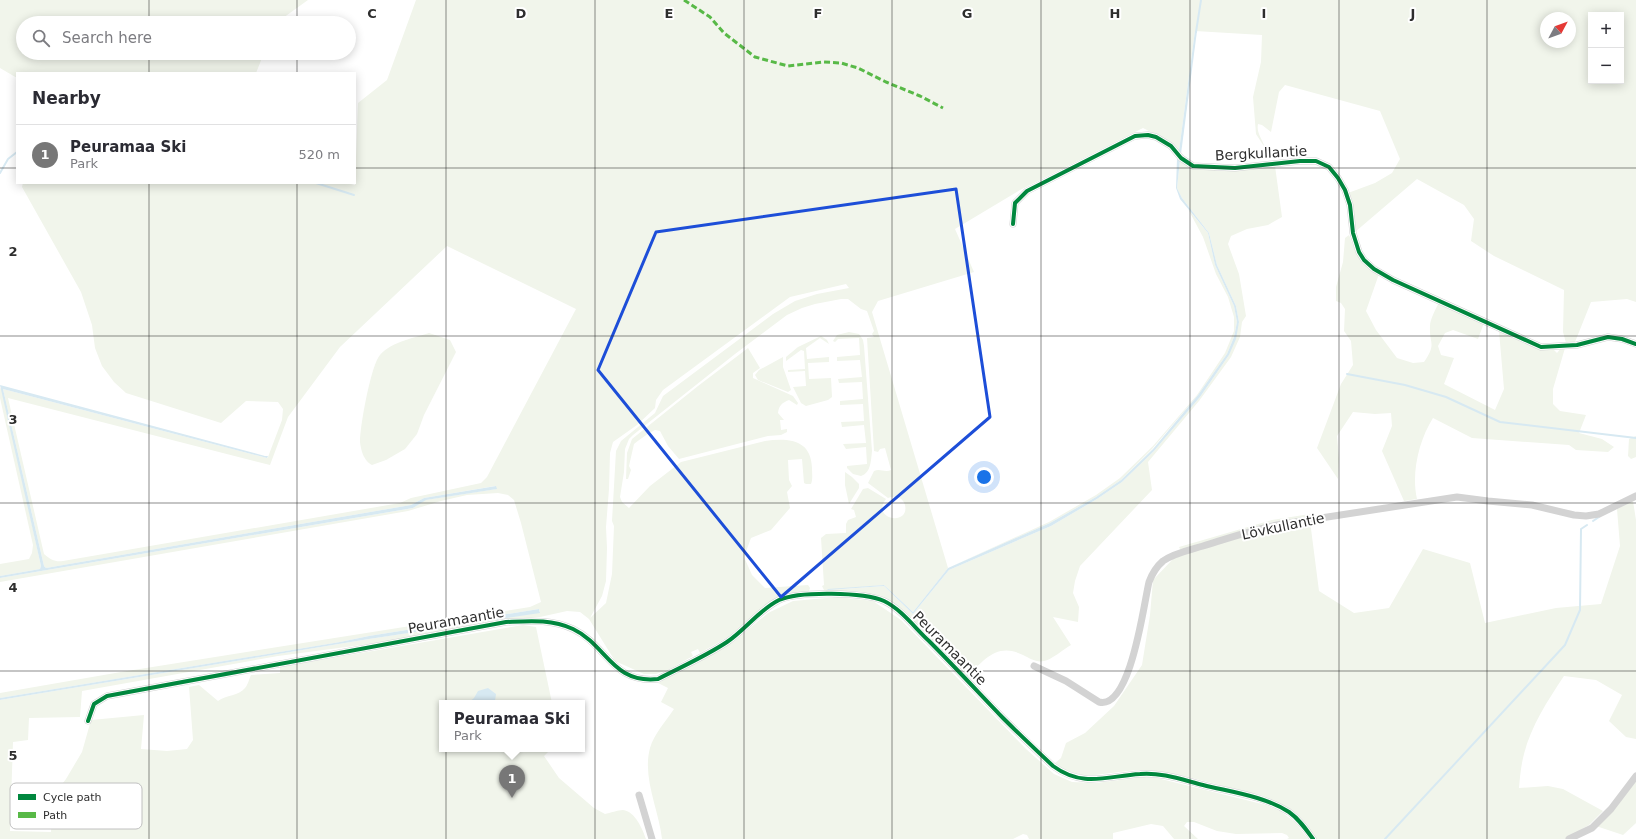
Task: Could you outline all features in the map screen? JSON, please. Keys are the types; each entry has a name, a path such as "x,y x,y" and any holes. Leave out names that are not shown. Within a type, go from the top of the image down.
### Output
{"street":[{"name":"Bergkullantie","path":"1013,224 1015,204 1028,191 1134,136 1148,135 1156,137 1171,146 1186,162 1193,166 1235,168 1300,161 1316,161 1329,167 1338,178 1344,190 1350,205 1353,233 1358,252 1374,269 1393,280 1541,346 1577,345 1608,337 1622,339 1636,344"},
{"name":"Lövkullantie","path":"1034,666 1066,681 1099,702 1107,701 1118,691 1129,670 1137,647 1149,582 1152,573 1158,566 1162,562 1179,553 1257,530 1282,524 1457,497 1481,501 1532,504 1574,515 1586,516 1599,514 1636,496"},
{"name":"Peuramaantie","path":"88,721 94,704 107,696 506,622 543,620 561,624 574,629 585,637 614,665 630,676 648,680 658,679 727,642 743,630 762,611 780,600 798,595 862,596 885,602 895,608 940,652 1003,718 1061,772 1080,779 1096,780 1141,774 1163,775 1261,799 1290,813 1298,819 1313,839"},
{"path":"1570,839 1592,828 1611,809 1636,776"},
{"path":"639,795 652,839"}],"highlighted area":[{"path":"956,189 990,417 781,597 598,370 656,232"}],"shaded area":[{"path":"0,0 308,0 286,16 16,16 16,60 261,60 256,72 16,72 16,77 0,68"},
{"path":"416,0 1636,0 1636,302 1627,299 1591,302 1575,342 1566,343 1563,332 1564,290 1494,256 1471,241 1474,219 1464,205 1417,179 1355,232 1348,193 1375,183 1392,173 1400,159 1380,111 1285,85 1279,92 1271,132 1262,125 1258,124 1259,133 1265,148 1256,134 1253,97 1261,62 1262,35 1195,31 1179,151 1173,143 1143,128 1020,190 955,229 974,272 878,301 872,312 948,568 913,612 884,585 828,590 884,586 913,614 949,570 1051,526 1097,499 1122,482 1154,451 1200,397 1229,355 1239,322 1236,306 1217,265 1209,233 1182,198 1177,188 1180,160 1218,171 1275,166 1282,217 1268,225 1247,229 1231,236 1228,244 1239,274 1246,316 1242,322 1240,337 1231,357 1199,401 1148,462 1152,490 1080,566 1073,593 1079,607 1078,622 1053,617 1071,645 1050,659 1039,661 1014,652 998,652 985,659 967,677 881,597 858,591 824,590 822,586 824,585 821,538 826,534 846,533 846,524 848,520 856,517 854,510 851,509 863,489 868,488 886,499 882,506 883,511 891,518 902,516 905,512 905,505 901,498 888,498 868,483 874,471 891,470 885,448 880,449 878,452 874,451 867,338 874,337 872,334 874,331 867,311 861,309 848,299 841,299 815,304 787,315 633,435 629,439 625,449 624,472 620,497 622,502 629,508 650,486 681,462 774,440 797,442 803,446 811,458 811,484 804,483 802,459 788,460 789,480 792,486 787,492 790,508 771,530 751,538 744,557 752,575 765,588 808,585 810,588 809,591 768,604 728,637 700,653 698,649 691,652 693,656 668,670 656,674 644,674 615,661 589,619 580,612 567,611 540,617 508,620 369,644 278,656 82,691 80,717 29,718 28,740 13,742 12,783 10,783 10,831 51,832 51,829 142,829 142,783 63,783 82,752 91,720 144,715 141,749 167,751 187,749 193,740 189,687 199,685 218,701 242,691 247,685 251,675 280,673 280,667 523,625 536,627 551,700 439,700 439,752 548,752 544,756 559,778 594,808 605,814 623,810 627,811 635,817 646,839 0,839 0,700 540,612 539,609 369,636 0,698 0,693 121,672 530,607 541,602 514,500 508,495 498,493 467,495 408,511 0,582 0,578 413,508 425,500 496,489 495,486 424,498 411,505 46,568 44,566 3,389 267,458 282,420 283,409 278,402 246,401 221,423 126,393 114,382 102,366 95,348 92,325 81,292 22,187 23,184 355,185 358,103 387,80","holes":["447,246 576,309 487,477 481,483 411,498 400,503 63,561 53,560 44,554 8,398 270,465 288,417 340,347","846,284 849,288 817,294 795,301 773,314 663,396 655,413 621,441 616,451 612,521 614,526 612,574 606,603 590,618 602,596 606,581 606,527 610,453 613,442 637,425 655,408 656,400 663,390 790,297"]},
{"path":"1195,31 1197,31 1181,154 1179,151"},
{"path":"1177,158 1180,160 1177,188 1182,198 1209,233 1217,265 1236,306 1239,322 1236,339 1229,355 1200,397 1154,451 1122,482 1097,499 1051,526 949,570 913,614 884,586 827,590 884,585 913,612 948,568 1050,523 1096,497 1121,480 1153,449 1198,395 1227,354 1234,337 1237,322 1234,306 1215,265 1208,233 1180,199 1176,188"},
{"path":"1188,209 1208,233 1215,265 1234,306 1237,322 1234,337 1227,354 1198,395 1152,449 1121,480 1096,497 1050,523 948,568 1049,522 1096,495 1120,478 1153,446 1197,395 1225,353 1234,331 1234,317 1228,297 1216,274 1203,237"},
{"path":"1349,235 1355,250 1379,274 1366,311 1376,330 1397,358 1413,363 1424,362 1428,356 1432,344 1430,323 1439,302 1484,323 1478,339 1453,330 1445,333 1438,346 1441,355 1454,358 1444,384 1495,410 1504,389 1499,331 1530,346 1553,349 1557,353 1561,348 1565,348 1553,389 1553,404 1560,411 1586,415 1579,433 1602,439 1614,447 1608,452 1576,450 1569,445 1472,438 1433,418 1420,446 1415,478 1417,499 1404,501 1382,451 1392,426 1391,413 1375,414 1353,412 1337,436 1339,459 1338,479 1317,448 1341,384 1353,365 1351,341 1344,331 1345,309 1341,303 1336,301 1336,287 1343,262 1345,238"},
{"path":"849,332 859,334 863,340 864,346 872,451 869,469 861,476 853,474 847,466 867,464 866,447 846,449 843,444 866,443 864,425 842,427 841,422 864,421 863,404 840,405 840,401 863,399 862,382 839,383 838,379 862,377 860,360 837,361 837,357 860,355 859,338 838,339 835,342 833,341 837,335"},
{"path":"429,333 450,340 456,352 424,415 417,434 405,449 386,460 372,465 363,455 360,442 366,399 378,358 388,348 394,345"},
{"path":"821,336 827,340 829,344 820,338 806,348 807,359 829,357 829,362 808,363 809,379 831,378 832,397 828,400 806,406 801,403 793,387 806,386 805,371 788,372 788,370 805,369 804,351 801,350 786,361 786,357 798,347"},
{"path":"748,348 760,368 753,373 753,378 793,396 798,403 797,405 789,400 783,403 779,408 778,413 784,420 780,420 781,430 787,429 787,432 781,435 768,436 679,459 668,446 660,431 655,430 634,444 629,466 631,470 628,479 626,479 627,453 632,439"},
{"path":"783,357 783,367 791,390 788,392 758,380 755,375 759,370"},
{"path":"0,385 268,456 267,458 3,389 44,566 46,568 411,505 424,498 496,486 497,489 426,500 413,508 0,578 0,576 40,569 41,566"},
{"path":"0,388 2,389 41,566 40,569 0,576 0,564 29,559 32,553 33,545 0,398"},
{"path":"1636,436 1636,457 1631,459 1628,456 1629,439"},
{"path":"845,472 859,484 859,488 849,504 845,485"},
{"path":"1633,501 1636,520 1636,739 1626,737 1609,721 1622,695 1596,680 1564,676 1546,704 1531,733 1522,762 1519,788 1548,786 1563,789 1603,811 1589,825 1565,839 1317,839 1301,818 1263,796 1180,775 1158,771 1136,770 1095,775 1080,775 1069,772 1054,764 1061,758 1066,743 1085,733 1114,706 1142,665 1150,615 1153,580 1173,559 1182,554 1269,528 1310,521 1319,591 1354,613 1389,608 1423,549 1470,563 1485,623 1556,608 1601,604 1620,546 1617,509"},
{"path":"1310,514 1310,517 1273,522 1181,551 1179,547 1272,520"},
{"path":"838,597 873,601 901,620 1026,749 1054,774 1072,782 1096,783 1144,777 1157,778 1266,805 1280,811 1295,822 1308,839 1287,839 1289,838 1287,835 1282,833 1236,834 1217,831 1194,822 1187,822 1184,826 1198,839 1174,839 1163,826 1151,824 1113,833 1113,839 1029,839 1027,835 1023,834 1013,839 662,839 649,782 648,759 654,738 674,709 661,702 668,688 658,683 733,642 768,613 793,601"},
{"path":"539,609 540,613 369,639 0,700 0,698"},
{"path":"488,688 496,694 495,700 472,700 478,691"},
{"path":"1636,780 1636,823 1623,835 1596,826 1615,809"}],"waterway":[{"path":"1196,32 1201,0"},
{"path":"0,173 8,159 16,153"},
{"path":"319,184 354,195"},
{"path":"1347,374 1405,385 1446,397 1500,422 1636,438"},
{"path":"1593,521 1599,517"},
{"path":"1385,839 1565,645 1580,610 1581,529 1587,525"}],"marked path":[{"path":"684,0 710,17 724,33 755,57 788,66 824,62 841,63 858,68 943,108"}],"cycle path":[{"path":"1013,224 1015,203 1027,191 1135,136 1148,135 1156,137 1171,146 1181,158 1193,166 1235,168 1300,161 1316,161 1329,167 1345,190 1350,205 1353,233 1359,252 1364,260 1374,269 1393,280 1541,347 1577,345 1608,337 1622,339 1636,344"},
{"path":"88,721 94,704 107,696 506,622 540,621 565,626 585,636 611,662 630,676 643,679 658,679 702,657 727,642 765,609 779,600 801,595 847,594 875,598 890,604 908,619 1015,730 1053,766 1064,773 1085,779 1156,774 1247,795 1269,802 1289,812 1299,821 1313,839"}],"place":[{"name":"Peuramaa Ski","path":"512,798"}]}
